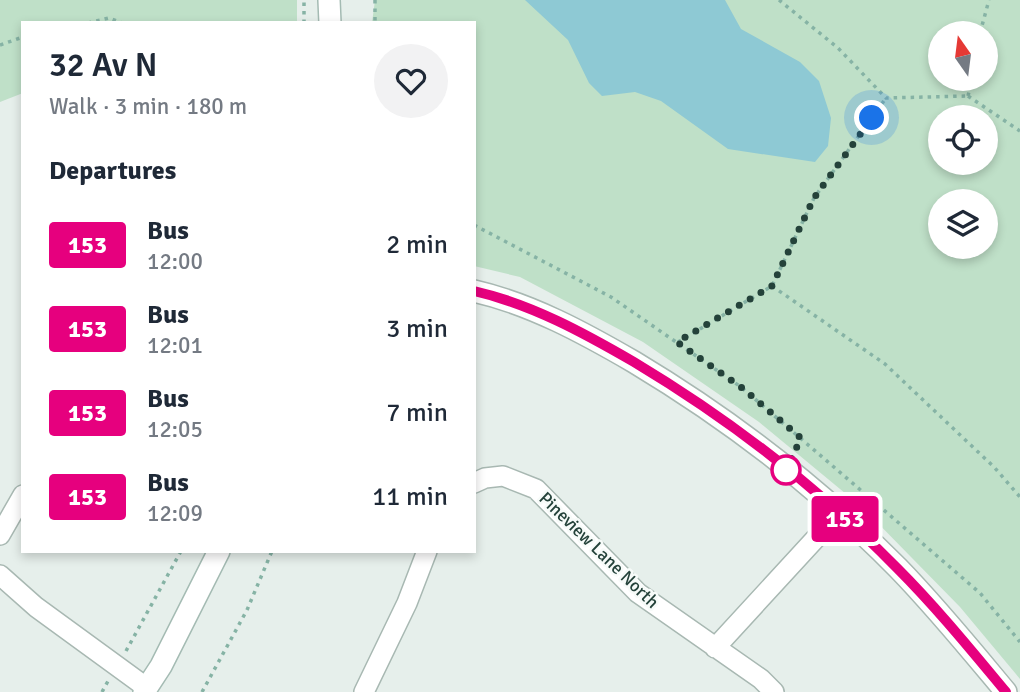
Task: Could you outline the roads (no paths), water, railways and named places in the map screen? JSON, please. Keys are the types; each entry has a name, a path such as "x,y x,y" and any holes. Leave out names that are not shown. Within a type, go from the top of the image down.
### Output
{"street":[{"path":"329,0 330,21"},
{"path":"476,291 497,296 575,329 672,385 735,428 839,513 898,568 1006,692"},
{"name":"Pineview Lane North","path":"479,481 503,476 536,489 638,593 761,679 774,692"},
{"path":"0,535 21,498"},
{"path":"715,648 839,513"},
{"path":"0,575 36,607 146,690 161,666 218,553"},
{"path":"365,692 407,603 426,553"}],"water":[{"path":"525,0 725,0 741,29 800,62 819,81 831,118 828,146 815,162 728,149 661,101 635,92 602,96 589,83 568,40"}]}
